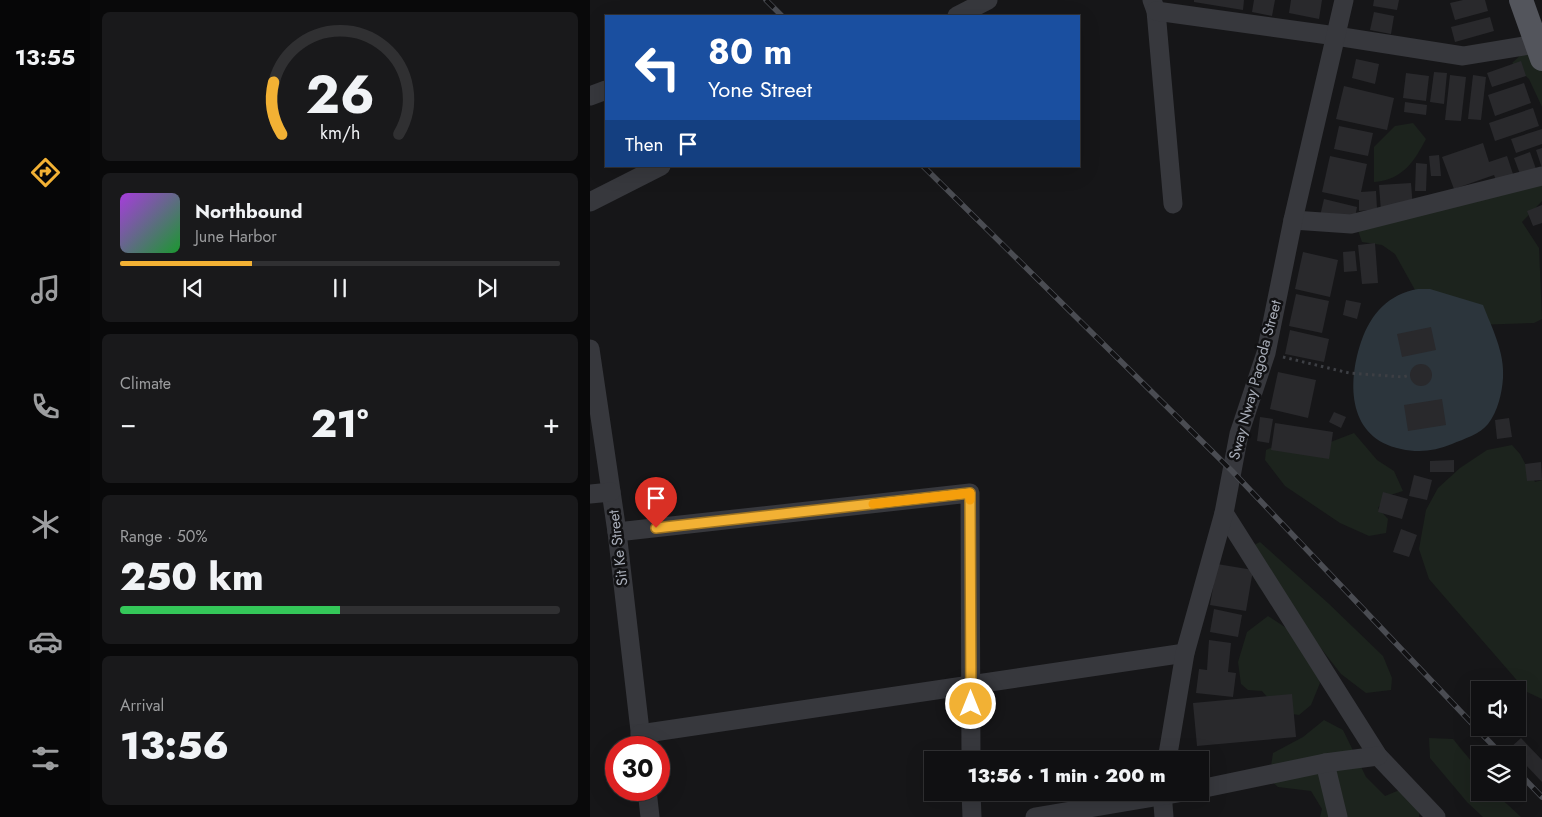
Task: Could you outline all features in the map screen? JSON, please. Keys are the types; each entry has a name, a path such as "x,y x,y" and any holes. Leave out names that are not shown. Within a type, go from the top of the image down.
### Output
{"main road":[{"path":"1522,0 1540,48"}],"street":[{"path":"960,15 988,0"},
{"name":"Sway Nway Pagoda Street","path":"1169,751 1185,653 1224,513 1239,434 1266,352 1293,220 1344,0"},
{"path":"1173,204 1154,6 1463,56 1540,48"},
{"path":"590,96 605,90"},
{"path":"590,202 659,167"},
{"path":"1293,220 1351,224 1386,217 1542,176"},
{"name":"Sit Ke Street","path":"590,361 617,532 640,736"},
{"path":"590,494 611,492"},
{"path":"617,532 970,493 971,751"},
{"path":"1224,513 1378,756 1436,817"},
{"path":"670,736 971,685 1185,653"},
{"path":"1209,787 1325,764 1378,756"},
{"path":"1325,764 1338,817"},
{"path":"648,801 650,817"},
{"path":"971,801 972,817"},
{"path":"1036,817 1128,801"},
{"path":"1163,801 1164,817"}],"path":[{"path":"1266,352 1349,373 1403,377 1410,375"}],"shaded area":[{"path":"1525,51 1542,62 1542,107 1529,79 1512,63"},
{"path":"1413,123 1426,139 1417,155 1400,174 1384,181 1374,182 1374,147 1395,126"},
{"path":"1542,167 1542,201 1522,222 1539,248 1542,319 1534,323 1475,325 1420,299 1395,254 1382,245 1362,242 1356,225"},
{"path":"1418,289 1430,289 1483,305 1497,341 1503,369 1499,402 1485,428 1472,436 1446,446 1421,451 1401,449 1383,443 1370,434 1361,421 1356,407 1354,391 1357,358 1361,342 1370,322 1382,306 1390,300 1398,295"},
{"path":"1354,433 1377,460 1394,471 1403,491 1387,496 1378,508 1388,519 1386,533 1369,536 1340,523 1285,486 1265,460 1266,450 1279,444 1315,448"},
{"path":"1512,445 1520,454 1535,482 1542,480 1542,699 1527,692 1526,681 1517,681 1429,579 1419,549 1426,510 1438,488 1460,468 1487,450"},
{"path":"1260,542 1383,656 1392,678 1391,690 1366,693 1341,674 1309,633 1259,587 1250,571 1244,550"},
{"path":"1268,616 1291,631 1315,665 1320,683 1311,705 1299,715 1280,712 1262,691 1248,690 1241,684 1238,662 1247,632"},
{"path":"1324,720 1343,730 1366,777 1385,796 1402,789 1422,788 1419,817 1320,817 1322,809 1311,791 1278,787 1269,779 1273,753 1303,737"},
{"path":"1429,738 1453,739 1471,761 1471,801 1504,801 1521,817 1483,817 1467,802 1430,758"}],"building":[{"path":"1194,0 1244,0 1243,10 1194,2"},
{"path":"1254,0 1275,0 1272,16 1252,12"},
{"path":"1291,0 1322,0 1319,19 1289,13"},
{"path":"1374,0 1399,0 1397,10 1373,6"},
{"path":"1463,0 1485,0 1488,11 1455,20 1450,3"},
{"path":"1374,12 1394,16 1391,34 1370,30"},
{"path":"1490,17 1494,31 1455,42 1451,27"},
{"path":"1356,59 1379,64 1375,84 1352,78"},
{"path":"1521,61 1526,76 1492,87 1487,73"},
{"path":"1434,72 1447,73 1444,104 1430,102"},
{"path":"1406,73 1429,76 1426,101 1403,98"},
{"path":"1450,75 1466,77 1461,121 1445,120"},
{"path":"1473,75 1486,77 1481,120 1468,119"},
{"path":"1524,83 1531,103 1495,116 1488,95"},
{"path":"1344,86 1394,98 1387,130 1336,119"},
{"path":"1405,102 1427,105 1426,115 1404,112"},
{"path":"1533,108 1539,126 1495,141 1489,123"},
{"path":"1339,126 1373,133 1368,156 1334,149"},
{"path":"1542,129 1542,144 1516,153 1511,139"},
{"path":"1483,143 1489,162 1507,156 1513,174 1496,180 1494,175 1454,189 1442,157"},
{"path":"1542,148 1542,168 1536,150"},
{"path":"1530,152 1536,169 1520,174 1514,158"},
{"path":"1439,155 1441,176 1431,176 1429,156"},
{"path":"1330,156 1367,164 1361,192 1376,191 1377,209 1359,211 1359,200 1322,192"},
{"path":"1416,163 1427,164 1426,191 1415,191"},
{"path":"1411,183 1413,209 1381,211 1379,185"},
{"path":"1324,199 1357,207 1354,223 1320,216"},
{"path":"1542,205 1542,223 1533,226 1527,211"},
{"path":"1375,243 1378,283 1362,284 1358,245"},
{"path":"1355,251 1357,271 1344,272 1343,252"},
{"path":"1303,252 1338,260 1330,297 1295,289"},
{"path":"1296,294 1329,301 1322,333 1289,326"},
{"path":"1346,300 1361,303 1357,319 1343,315"},
{"path":"1431,327 1436,350 1402,357 1397,334"},
{"path":"1290,330 1329,339 1324,362 1285,354"},
{"path":"1421,364 1429,367 1432,375 1429,383 1421,386 1413,383 1410,375 1413,367"},
{"path":"1278,372 1316,380 1308,418 1270,409"},
{"path":"1442,399 1446,425 1408,431 1404,405"},
{"path":"1334,412 1346,417 1341,428 1329,422"},
{"path":"1260,417 1273,419 1269,443 1257,441"},
{"path":"1509,418 1512,437 1497,439 1495,420"},
{"path":"1275,423 1333,432 1329,459 1271,450"},
{"path":"1454,460 1454,472 1430,472 1430,461"},
{"path":"1541,462 1542,480 1527,481 1525,464"},
{"path":"1414,475 1432,480 1427,500 1409,496"},
{"path":"1383,492 1408,499 1402,519 1378,512"},
{"path":"1401,529 1417,535 1409,557 1393,552"},
{"path":"1217,564 1253,570 1246,611 1210,605"},
{"path":"1214,609 1242,615 1238,637 1210,632"},
{"path":"1209,640 1231,643 1228,672 1236,673 1233,697 1196,693 1199,669 1207,670"},
{"path":"1292,694 1296,737 1197,746 1193,703"},
{"path":"1521,738 1542,760 1542,782 1526,765 1526,746 1512,746"}],"railway":[{"path":"766,0 781,15"},
{"path":"924,167 1232,471 1493,746"},
{"path":"1526,780 1542,797"}],"slow traffic":[{"path":"873,504 970,493 970,500"}],"route":[{"path":"656,528 970,493 971,704"}]}
